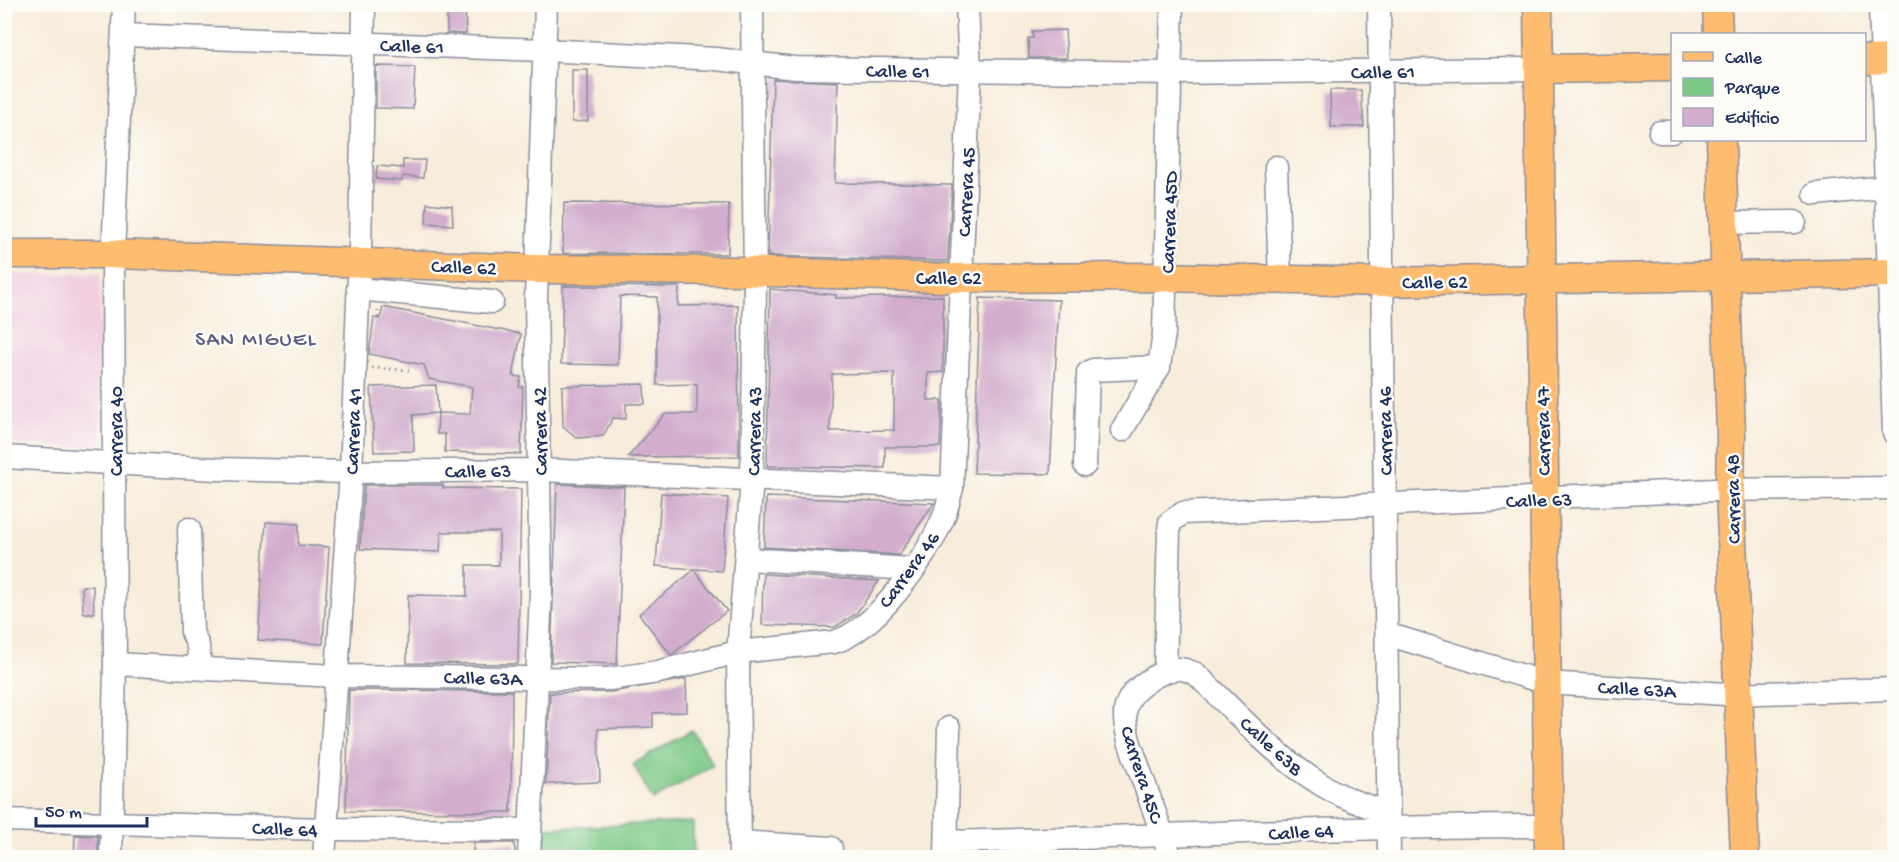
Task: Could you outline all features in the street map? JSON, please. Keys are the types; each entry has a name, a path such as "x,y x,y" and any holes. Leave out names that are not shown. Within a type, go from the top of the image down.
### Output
{"main road":[{"name":"Carrera 47","path":"1538,4 1549,858"},
{"path":"1717,4 1718,33"},
{"name":"Calle 61","path":"1539,69 1671,68"},
{"name":"Carrera 48","path":"1721,141 1731,434 1730,490 1745,858"},
{"name":"Calle 62","path":"4,254 113,254 358,276 537,269 1382,282 1892,273"}],"street":[{"name":"Carrera 40","path":"111,858 116,664 113,254 124,4"},
{"name":"Carrera 41","path":"324,858 351,472 364,43 363,4"},
{"name":"Carrera 42","path":"529,858 541,593 537,269 546,4"},
{"name":"Carrera 43","path":"740,850 738,652 752,479 754,272 752,4"},
{"name":"Carrera 45","path":"952,488 970,71 967,4"},
{"name":"Carrera 45D","path":"1122,430 1159,366 1164,333 1172,4"},
{"name":"Carrera 46","path":"1379,4 1389,858"},
{"path":"1880,4 1880,59 1892,273 1894,433"},
{"name":"Calle 61","path":"123,35 544,50 752,62 795,68 1171,74 1539,69"},
{"path":"1276,167 1280,280"},
{"path":"1815,194 1886,187"},
{"path":"1723,223 1795,222"},
{"path":"358,276 492,302"},
{"path":"1085,465 1088,373 1093,370 1159,366"},
{"name":"Calle 63","path":"4,457 351,472 539,470 952,488"},
{"name":"Carrera 46","path":"847,638 873,618 912,569 940,525 952,488"},
{"name":"Calle 63","path":"1165,671 1170,522 1183,513 1730,490 1894,488"},
{"path":"189,529 192,632 198,646 200,667"},
{"path":"746,559 912,569"},
{"name":"Calle 63A","path":"1387,634 1546,683 1738,693 1894,689"},
{"name":"Calle 63A","path":"116,664 336,676 536,678 633,676 738,652 847,638"},
{"name":"Calle 63B","path":"1165,671 1180,668 1196,674 1277,751 1307,776 1331,792 1388,819"},
{"name":"Carrera 45C","path":"1165,671 1135,692 1126,705 1125,721 1129,741 1167,847"},
{"path":"946,850 949,728"},
{"name":"Calle 64","path":"946,850 1167,847 1388,819 1548,826"},
{"name":"Calle 64","path":"4,820 325,830 530,830"},
{"path":"740,850 831,848"}],"path":[{"path":"370,368 409,370"}],"shaded area":[{"path":"5,274 100,274 102,448 5,444"}],"green space":[{"path":"692,730 713,765 653,800 633,764"},
{"path":"693,822 694,857 545,857 544,828"}],"building":[{"path":"447,4 465,4 466,34 447,33"},
{"path":"1065,30 1067,58 1029,58 1028,38 1033,38 1032,31"},
{"path":"376,66 415,67 413,109 376,108"},
{"path":"572,70 588,70 588,121 572,122"},
{"path":"773,79 838,82 835,183 952,185 948,261 768,256"},
{"path":"1330,90 1361,90 1364,127 1331,127"},
{"path":"403,160 425,160 423,178 403,176 402,181 376,179 377,166 403,168"},
{"path":"427,203 452,206 453,225 426,223"},
{"path":"564,203 729,204 728,254 563,253"},
{"path":"563,286 679,287 678,306 738,305 739,456 628,457 665,414 697,414 697,384 657,385 657,297 620,296 618,365 561,364"},
{"path":"770,289 836,295 836,298 943,296 943,372 928,373 928,400 942,400 940,447 885,447 885,468 767,466","holes":["894,373 894,430 830,431 832,374"]},
{"path":"980,298 1059,300 1050,474 974,473"},
{"path":"383,307 521,334 513,376 521,377 519,387 523,387 521,454 445,452 445,434 437,434 438,413 470,414 472,387 429,379 424,365 369,354 374,318 380,319"},
{"path":"644,384 645,404 626,404 626,419 613,418 603,436 577,438 563,426 562,386"},
{"path":"436,385 438,413 413,415 414,451 374,452 371,387"},
{"path":"557,484 624,487 617,664 551,662"},
{"path":"364,485 443,485 443,488 521,489 518,664 407,663 408,595 467,596 467,565 499,565 499,532 441,532 440,552 360,549"},
{"path":"661,493 728,498 722,571 656,566"},
{"path":"766,497 934,503 899,555 764,547"},
{"path":"266,522 299,524 298,545 329,547 323,644 258,640"},
{"path":"694,570 727,611 671,655 639,614"},
{"path":"763,574 879,581 856,614 835,627 762,625"},
{"path":"82,586 93,586 94,613 83,613"},
{"path":"686,679 687,712 653,713 653,727 598,729 600,782 546,784 550,693 611,692"},
{"path":"349,690 512,691 511,812 346,811"},
{"path":"75,835 98,836 98,858 74,858"},
{"path":"474,843 514,843 516,858 472,858"}],"district":[{"name":"SAN MIGUEL","path":"256,338"}]}
